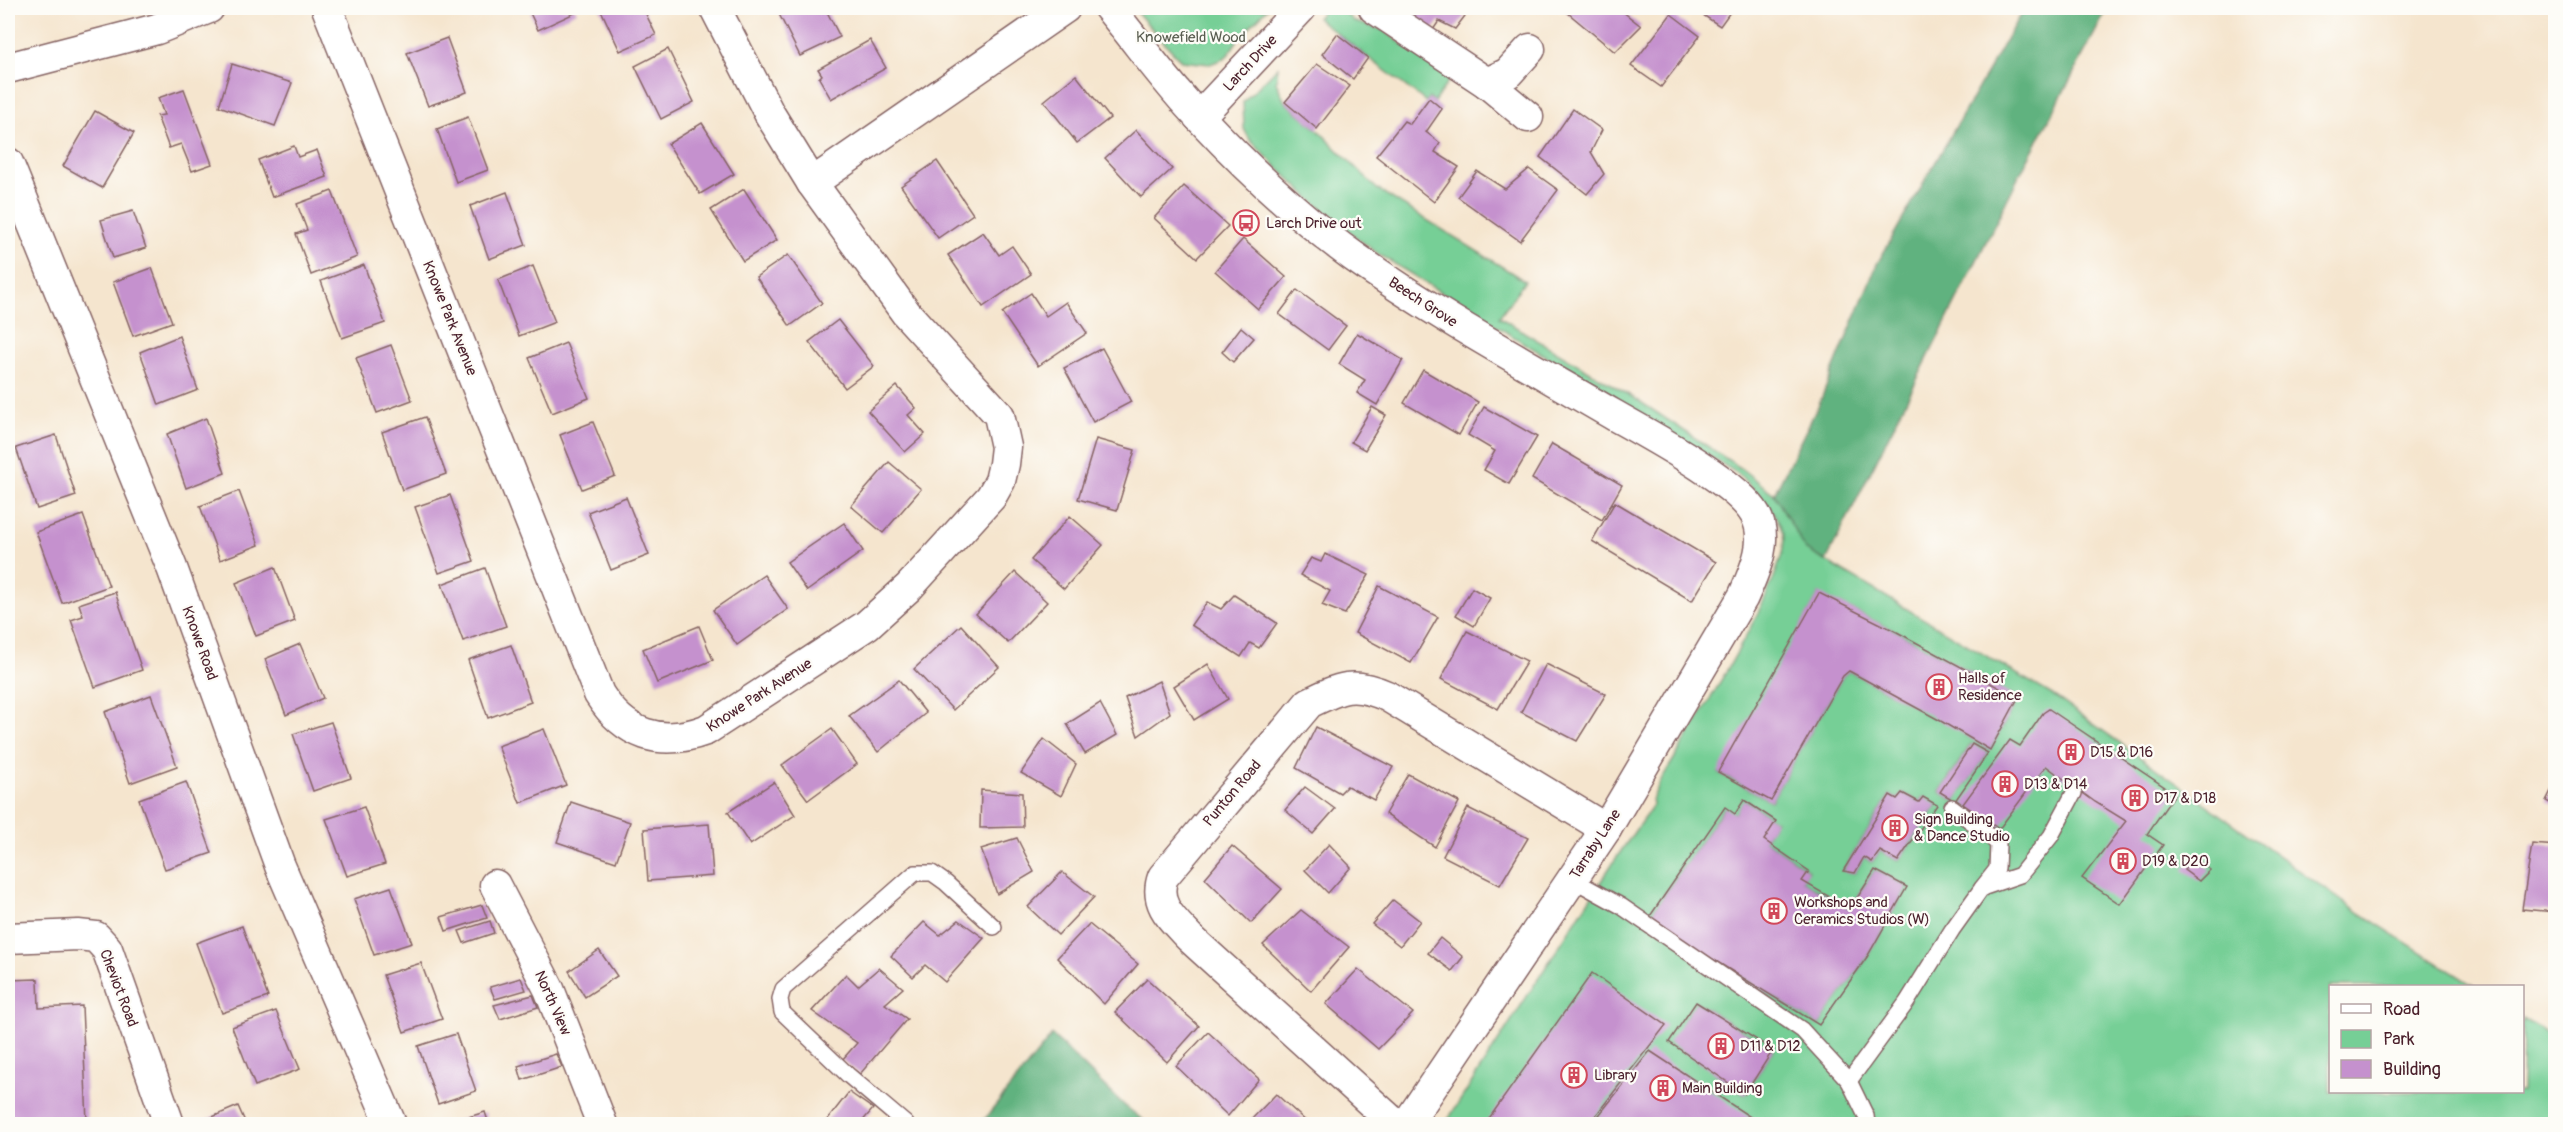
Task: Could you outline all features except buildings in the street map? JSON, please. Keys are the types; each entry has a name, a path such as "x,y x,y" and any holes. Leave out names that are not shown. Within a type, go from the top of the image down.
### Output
{"street":[{"path":"8,68 157,29 209,8"},
{"name":"Knowe Park Avenue","path":"327,8 599,694 609,710 638,732 654,737 681,738 706,730 867,625 909,587 991,497 1000,481 1006,447 999,415 906,313 812,183 769,113 715,8"},
{"path":"812,183 1065,8"},
{"name":"Beech Grove","path":"1109,8 1199,117 1268,185 1351,255 1437,313 1664,444 1728,486 1755,514 1760,530 1761,550"},
{"name":"Larch Drive","path":"1199,117 1301,8"},
{"path":"1374,8 1487,83 1527,117"},
{"path":"1487,83 1508,73 1530,49"},
{"name":"Knowe Road","path":"8,163 172,568 280,866 391,1125"},
{"name":"Tarraby Lane","path":"1407,1125 1606,829 1743,597 1761,550"},
{"name":"Punton Road","path":"1395,1125 1190,938 1166,912 1162,904 1159,896 1163,877 1309,703 1342,687 1366,687 1387,696 1606,829"},
{"name":"North View","path":"495,885 549,989 602,1125"},
{"name":"Cheviot Road","path":"8,938 78,934 96,937 107,949 169,1125"}],"lane":[{"path":"1982,888 2020,875 2051,836 2074,793"},
{"path":"1849,1081 1884,1035 1957,922 1997,869 1998,844 1952,807"},
{"path":"906,1125 848,1075 782,1012 780,999 783,988 915,873 932,873 994,927"},
{"path":"1572,879 1629,912 1802,1030 1849,1081 1866,1116 1867,1125"}],"green space":[{"name":"Knowefield Wood","path":"1133,8 1203,8 1207,11 1211,8 1268,8 1239,38 1228,55 1210,64 1181,61"},
{"path":"2024,8 2108,8 2018,178 1826,561 1806,550 1774,494 1819,404 1877,264"},
{"path":"1330,9 1345,13 1355,22 1383,30 1450,79 1434,102 1429,98 1426,102 1317,18 1323,11"},
{"path":"1278,67 1276,82 1285,102 1317,129 1377,189 1525,281 1499,317 1639,401 1739,467 1774,494 1807,550 2054,696 2352,908 2472,985 2329,985 2329,1093 2524,1093 2524,1019 2555,1039 2555,1124 1445,1124 1612,864 1653,805 1652,800 1660,782 1734,657 1772,583 1782,554 1783,534 1770,508 1737,473 1380,255 1297,186 1250,140 1244,129 1243,102","holes":["1819,594 1897,632 2018,698 1990,750 1939,719 1849,671 1843,676 1771,801 1719,773","1971,744 1988,753 1955,801 1940,792","1902,793 1919,802 1923,797 1937,806 1898,861 1880,851 1872,862 1864,857 1855,873 1843,871 1890,795 1897,799","1745,800 1776,821 1764,840 1809,870 1802,881 1850,909 1875,870 1907,887 1867,957 1819,1025 1648,919 1724,808 1735,814","1696,1002 1773,1050 1745,1094 1670,1042"]},
{"path":"1052,1035 1124,1105 1148,1124 981,1124"}],"place":[{"name":"Larch Drive out","path":"1246,223"},
{"name":"Halls of Residence","path":"1939,687"},
{"name":"D15 & D16","path":"2071,752"},
{"name":"D13 & D14","path":"2005,784"},
{"name":"D17 & D18","path":"2135,798"},
{"name":"Sign Building & Dance Studio","path":"1895,828"},
{"name":"D19 & D20","path":"2123,861"},
{"name":"Workshops and Ceramics Studios (W)","path":"1774,911"},
{"name":"D11 & D12","path":"1721,1046"},
{"name":"Library","path":"1574,1075"},
{"name":"Main Building","path":"1663,1088"}]}
